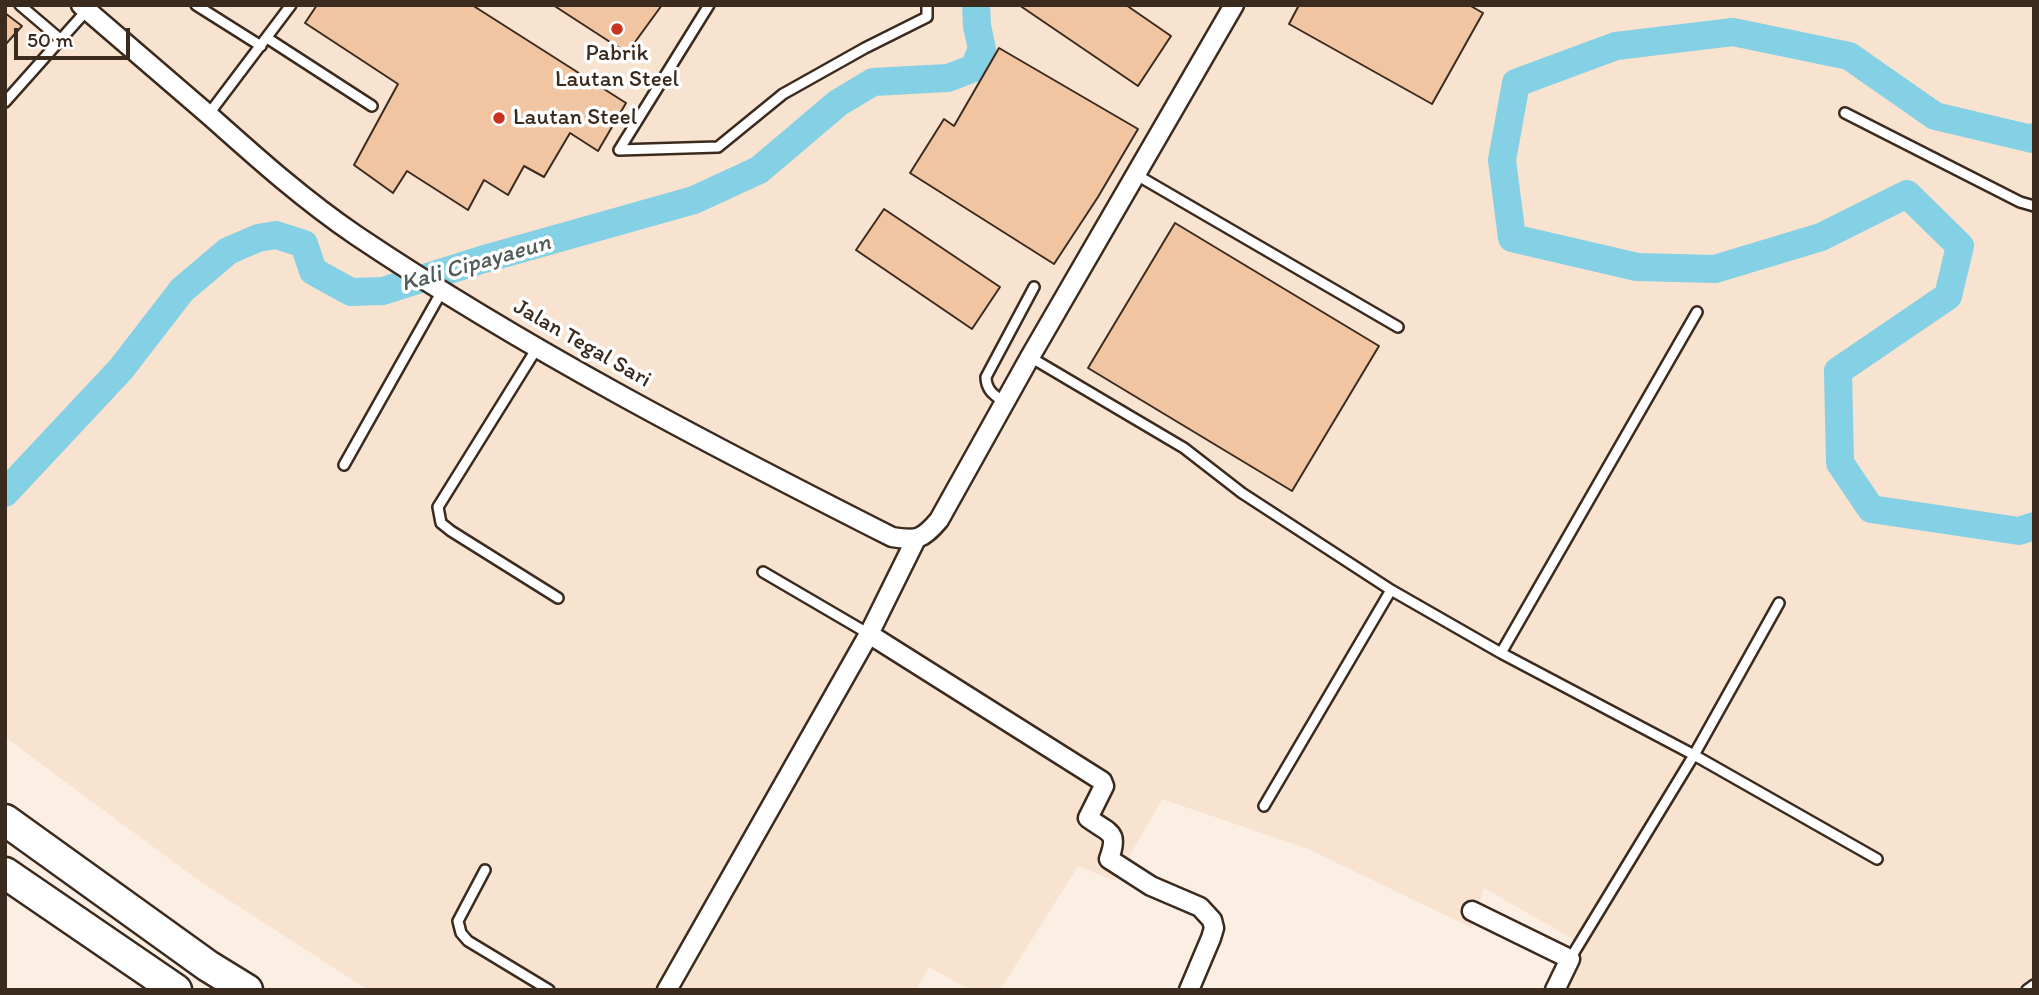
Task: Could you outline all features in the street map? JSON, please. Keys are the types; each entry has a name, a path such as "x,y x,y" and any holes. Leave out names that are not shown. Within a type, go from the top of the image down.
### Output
{"highway":[{"path":"5,820 208,966 247,990"},
{"path":"5,873 176,990"}],"street":[{"path":"667,990 869,634 915,541 928,533 939,520 1030,356 1234,5"},
{"name":"Jalan Tegal Sari","path":"84,8 259,160 355,234 436,287 537,348 728,454 892,537 915,541"},
{"path":"869,634 1102,781 1104,786 1101,795 1088,818 1113,836 1115,843 1109,859 1151,886 1200,907 1212,920 1214,928 1211,938 1189,990"},
{"path":"1472,911 1570,959 1555,990"}],"lane":[{"path":"20,5 60,39"},
{"path":"196,5 372,106"},
{"path":"709,5 619,150 718,147 783,94 927,17 927,5"},
{"path":"208,115 264,42 286,7"},
{"path":"5,102 84,8"},
{"path":"1844,113 2020,202 2034,206"},
{"path":"1135,174 1398,327"},
{"path":"344,465 436,287"},
{"path":"1004,402 992,394 986,385 986,377 1034,287"},
{"path":"1501,653 1696,312"},
{"path":"537,348 438,507 441,523 558,597"},
{"path":"1030,356 1184,448 1242,493 1391,590 1878,859"},
{"path":"763,572 869,634"},
{"path":"1264,806 1391,590"},
{"path":"1570,959 1694,755 1779,603"},
{"path":"485,870 458,921 461,933 479,948 549,990"},
{"path":"2027,990 2034,985"}],"shaded area":[{"path":"5,5 2034,5 2034,990 1568,990 1585,946 1484,888 1472,928 1306,848 1162,799 1115,881 1078,866 1000,990 971,990 929,967 916,990 368,990 198,880 5,737"}],"building":[{"name":"Lautan Steel","path":"317,5 472,5 626,103 598,151 570,133 544,177 524,166 508,195 484,180 468,210 407,171 393,193 354,165 398,84 305,23"},
{"name":"Pabrik Lautan Steel","path":"553,5 662,5 627,53"},
{"path":"1019,5 1126,5 1171,36 1138,86"},
{"path":"1299,5 1469,5 1483,13 1432,104 1289,24"},
{"path":"5,13 22,26 5,45"},
{"path":"999,48 1138,129 1054,264 910,173 944,119 954,126"},
{"path":"884,209 1000,287 972,329 856,250"},
{"path":"1175,223 1379,346 1292,491 1088,368"}],"waterway":[{"name":"Kali Cipayaeun","path":"5,493 121,369 182,290 228,251 258,238 276,235 304,244 313,271 351,292 383,291 481,260 694,200 759,170 838,103 873,82 948,78 974,68 982,49 976,5"},
{"path":"2034,137 2032,139 1935,116 1849,56 1733,32 1616,46 1516,83 1502,160 1512,238 1637,267 1715,269 1821,237 1907,194 1960,246 1948,296 1838,371 1840,463 1871,509 2019,531 2034,526"}],"place":[{"name":"Pabrik Lautan Steel","path":"617,29"},
{"name":"Lautan Steel","path":"499,118"}]}
